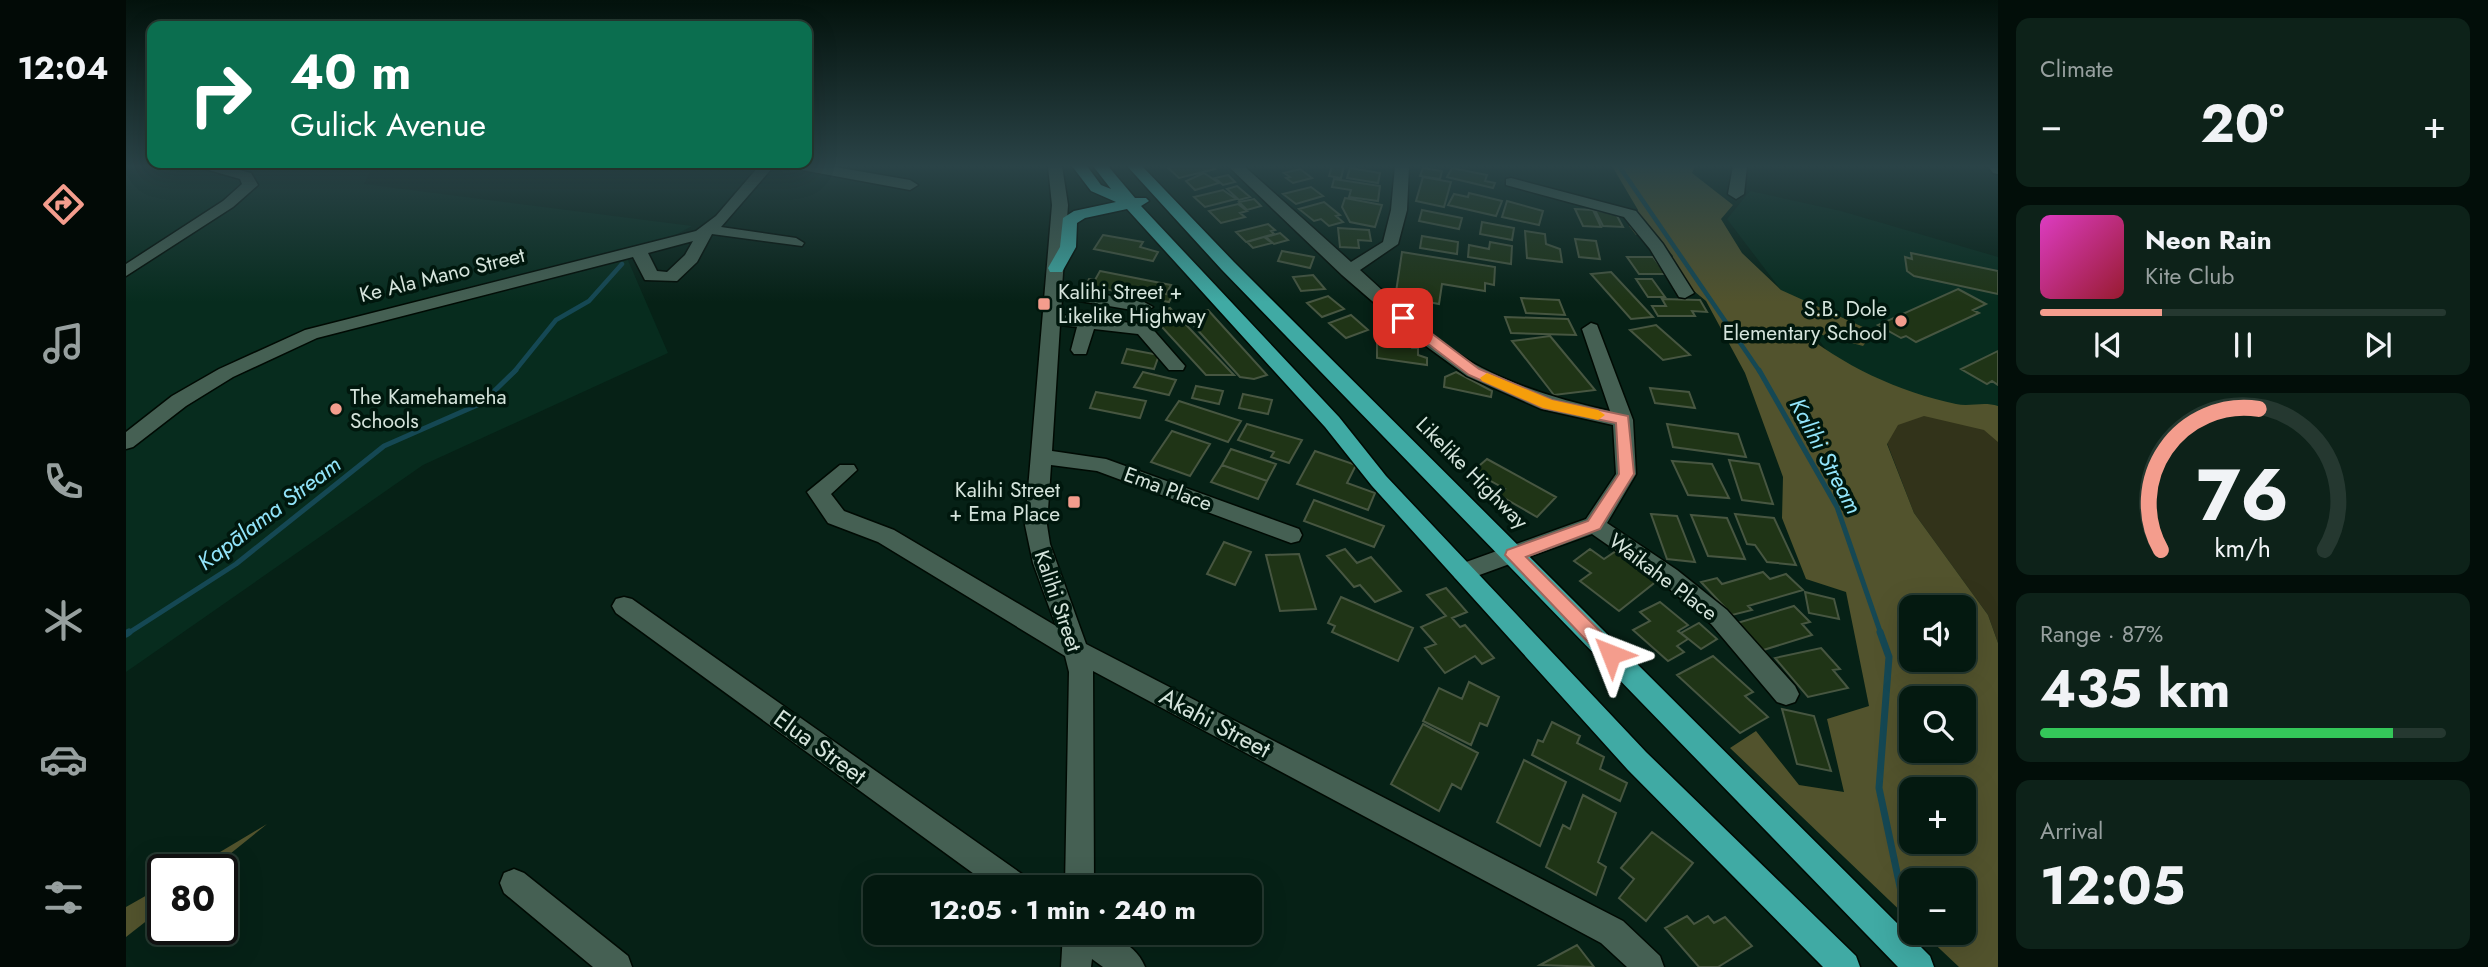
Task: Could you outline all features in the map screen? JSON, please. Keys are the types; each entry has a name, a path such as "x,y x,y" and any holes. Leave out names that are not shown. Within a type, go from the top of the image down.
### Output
{"highway":[{"path":"1068,247 1069,221 1074,217 1098,211"},
{"path":"1139,211 1168,247 1332,422 1379,481 1637,761 1786,905 1845,967"},
{"name":"Likelike Highway","path":"1175,211 1919,967"},
{"path":"1056,268 1082,220 1100,216 1128,222 1168,247"}],"street":[{"path":"126,271 217,211"},
{"path":"639,252 651,276 671,277 691,258 706,231 725,211"},
{"name":"Kalihi Street","path":"1060,211 1036,510 1038,540 1077,651 1083,691 1079,875"},
{"path":"1284,211 1421,334 1474,372 1548,404 1623,420"},
{"path":"1348,271 1390,244 1399,211"},
{"path":"1617,211 1630,214 1657,247 1685,293"},
{"path":"706,231 796,243"},
{"name":"Ke Ala Mano Street","path":"126,442 179,401 226,373 311,334 468,291 639,252 706,231"},
{"path":"1054,291 1144,307"},
{"path":"1052,319 1143,329 1176,366"},
{"path":"1080,350 1087,323"},
{"path":"1463,572 1594,525 1626,474 1623,420 1591,329"},
{"name":"Ema Place","path":"1041,457 1099,464 1291,535"},
{"name":"Akahi Street","path":"847,470 818,492 836,517 886,536 1077,651 1612,932 1649,967"},
{"name":"Waikahe Place","path":"1594,525 1669,576 1719,617 1786,694"},
{"name":"Elua Street","path":"624,606 999,875"},
{"path":"514,883 617,967"},
{"path":"1076,967 1078,945"},
{"path":"1097,945 1130,967"}],"shaded area":[{"name":"The Kamehameha Schools","path":"126,211 576,211 692,226 666,240 624,251 668,353 423,465 126,672"},
{"path":"1637,211 1728,211 1721,219 1742,253 1781,290 1874,332 1863,346 1797,328 1832,354 1892,384 1935,399 1956,404 1998,406 1998,442 1984,430 1924,416 1898,425 1887,444 1914,513 1973,595 1899,595 1899,672 1976,672 1976,598 1988,615 1998,643 1998,967 1959,967 1936,945 1976,945 1976,868 1899,868 1899,910 1730,748 1756,731 1799,785 1844,792 1827,719 1869,706 1846,592 1806,579 1782,518 1783,477 1745,373 1706,301 1670,271 1673,256 1656,235 1636,235 1629,226"},
{"name":"S.B. Dole Elementary School","path":"1733,211 1841,211 1998,257 1998,425 1853,385 1727,219"},
{"path":"1853,385 1998,425 1998,643 1988,615 1976,595 1914,513 1887,443"},
{"path":"267,824 230,854 217,854"},
{"path":"147,895 147,921 126,937 126,907"}],"building":[{"path":"1209,211 1247,211 1240,213 1245,217 1221,223"},
{"path":"1302,211 1335,211 1340,215 1336,216 1343,222 1329,226 1321,219 1314,221"},
{"path":"1344,211 1380,211 1375,227 1350,222"},
{"path":"1422,211 1462,218 1459,229 1419,221"},
{"path":"1475,211 1498,211 1496,216"},
{"path":"1504,211 1543,211 1539,225 1502,217"},
{"path":"1576,211 1594,211 1601,227 1583,226"},
{"path":"1596,211 1616,214 1623,227 1603,226"},
{"path":"1482,222 1514,228 1512,240 1480,234"},
{"path":"1268,224 1275,230 1271,231 1274,234 1246,242 1236,232"},
{"path":"1338,228 1369,230 1371,241 1358,240 1359,248 1340,247"},
{"path":"1525,231 1545,234 1546,244 1560,249 1562,262 1527,258"},
{"path":"1280,233 1288,240 1274,244 1266,237"},
{"path":"1103,235 1143,242 1140,247 1158,252 1153,261 1094,249"},
{"path":"1422,236 1458,242 1457,254 1420,248"},
{"path":"1264,237 1272,243 1253,248 1247,242"},
{"path":"1575,239 1596,241 1600,259 1579,257"},
{"path":"1490,242 1512,246 1511,264 1468,257 1469,245 1489,249"},
{"path":"1282,251 1314,257 1310,268 1278,261"},
{"path":"1402,252 1495,267 1494,285 1485,283 1485,291 1442,284 1439,304 1428,302 1428,297 1396,292"},
{"path":"1911,253 1998,271 1998,294 1914,276 1907,271 1905,257 1912,259"},
{"path":"1627,257 1653,257 1666,274 1639,274"},
{"path":"1100,271 1171,285 1166,294 1172,296 1169,302 1086,285 1089,279 1095,280"},
{"path":"1611,272 1653,317 1631,319 1591,274"},
{"path":"1313,275 1325,289 1301,291 1293,277"},
{"path":"1636,279 1652,279 1665,297 1648,297"},
{"path":"1958,289 1986,304 1973,310 1979,313 1916,342 1906,336 1901,338 1878,325"},
{"path":"1328,296 1344,309 1322,317 1307,303"},
{"path":"1521,298 1559,300 1565,315 1526,313"},
{"path":"1662,299 1700,300 1707,312 1692,311 1695,316 1658,316 1652,306 1666,306"},
{"path":"1170,308 1234,375 1206,375 1150,314"},
{"path":"1208,310 1267,375 1254,379 1240,377 1185,316"},
{"path":"1351,315 1368,330 1346,338 1329,323"},
{"path":"1505,317 1568,319 1576,335 1511,333"},
{"path":"1656,325 1690,355 1663,360 1630,330"},
{"path":"1550,336 1595,390 1554,395 1512,341"},
{"path":"1377,337 1408,341 1412,348 1418,348 1418,355 1427,358 1427,365 1377,358"},
{"path":"1127,349 1159,355 1154,369 1122,363"},
{"path":"1998,351 1998,385 1992,381 1987,384 1961,369"},
{"path":"1143,372 1176,380 1169,395 1134,387"},
{"path":"1456,372 1492,391 1491,397 1444,387 1445,377"},
{"path":"1196,386 1223,391 1219,404 1192,398"},
{"path":"1650,388 1689,392 1695,408 1655,403"},
{"path":"1096,392 1146,401 1140,418 1090,408"},
{"path":"1243,394 1272,400 1268,414 1239,408"},
{"path":"1179,401 1241,421 1228,442 1166,420"},
{"path":"1247,424 1302,440 1289,463 1271,457 1274,452 1238,440"},
{"path":"1667,424 1738,434 1746,457 1673,447"},
{"path":"1172,431 1210,444 1190,476 1151,462"},
{"path":"1231,449 1276,464 1267,481 1222,465"},
{"path":"1315,451 1356,465 1347,483 1375,493 1368,510 1297,484"},
{"path":"1487,459 1556,497 1537,517 1499,495 1505,489 1473,471"},
{"path":"1729,460 1759,464 1773,504 1742,500"},
{"path":"1672,461 1712,464 1729,498 1688,495"},
{"path":"1222,465 1267,481 1258,499 1211,482"},
{"path":"1314,500 1384,526 1374,547 1304,521"},
{"path":"1651,514 1677,516 1695,562 1667,559"},
{"path":"1735,514 1774,518 1796,565 1767,562 1755,545 1747,544"},
{"path":"1691,515 1727,518 1745,559 1708,556"},
{"path":"1224,542 1251,552 1235,585 1207,574"},
{"path":"1345,549 1357,563 1371,557 1401,591 1375,602 1360,585 1354,587 1327,556"},
{"path":"1590,549 1604,559 1616,551 1658,580 1619,611 1580,581 1591,573 1574,561"},
{"path":"1299,554 1316,609 1280,611 1266,555"},
{"path":"1763,572 1770,579 1786,574 1803,590 1748,606 1752,610 1732,615 1701,582 1717,578 1722,584"},
{"path":"1446,588 1467,612 1452,618 1460,627 1465,625 1494,658 1482,664 1475,656 1445,673 1425,648 1436,644 1421,627 1446,616 1427,595"},
{"path":"1805,592 1834,599 1839,619 1809,613"},
{"path":"1341,597 1413,628 1398,661 1332,632 1335,626 1328,623"},
{"path":"1660,602 1688,625 1678,631 1688,639 1677,646 1684,652 1668,661 1633,630 1650,621 1640,612"},
{"path":"1794,606 1810,622 1802,624 1812,635 1760,651 1734,624"},
{"path":"1699,623 1717,639 1701,649 1681,633"},
{"path":"1821,648 1840,669 1833,670 1848,688 1808,697 1775,658"},
{"path":"1713,656 1753,692 1745,696 1768,717 1740,733 1677,675"},
{"path":"1469,682 1499,697 1487,726 1480,723 1471,745 1423,721 1439,688 1462,699"},
{"path":"1782,709 1814,716 1831,771 1797,764"},
{"path":"1552,722 1580,736 1577,743 1604,757 1600,769 1627,783 1620,801 1532,755 1538,740 1543,742"},
{"path":"1423,724 1478,753 1461,789 1452,784 1439,811 1391,784"},
{"path":"1524,760 1566,782 1540,846 1497,822"},
{"path":"1583,795 1616,813 1598,862 1606,867 1596,895 1546,867 1563,825 1570,829"},
{"path":"1652,832 1693,863 1646,921 1619,898 1634,879 1621,868"},
{"path":"1687,916 1694,924 1708,916 1714,923 1725,917 1752,946 1718,967 1699,967 1665,928"},
{"path":"1577,945 1594,967 1540,965"}],"waterway":[{"name":"Kalihi Stream","path":"1650,211 1760,372"},
{"name":"Kapālama Stream","path":"514,372 556,320 589,301 622,264"},
{"name":"Kalihi Stream","path":"1759,370 1837,507 1881,634"},
{"name":"Kapālama Stream","path":"127,634 236,564 384,446 482,403 514,372"},
{"name":"Kalihi Stream","path":"1880,632 1889,657 1879,788 1899,882"}],"slow traffic":[{"path":"1487,378 1548,404 1598,415"}],"place":[{"name":"Kalihi Street + Likelike Highway","path":"1044,304"},
{"name":"S.B. Dole Elementary School","path":"1901,321"},
{"name":"The Kamehameha Schools","path":"336,409"},
{"name":"Kalihi Street + Ema Place","path":"1074,502"}],"route":[{"path":"1403,318 1474,372 1548,404 1623,420 1626,474 1594,525 1513,555 1611,654"}]}
